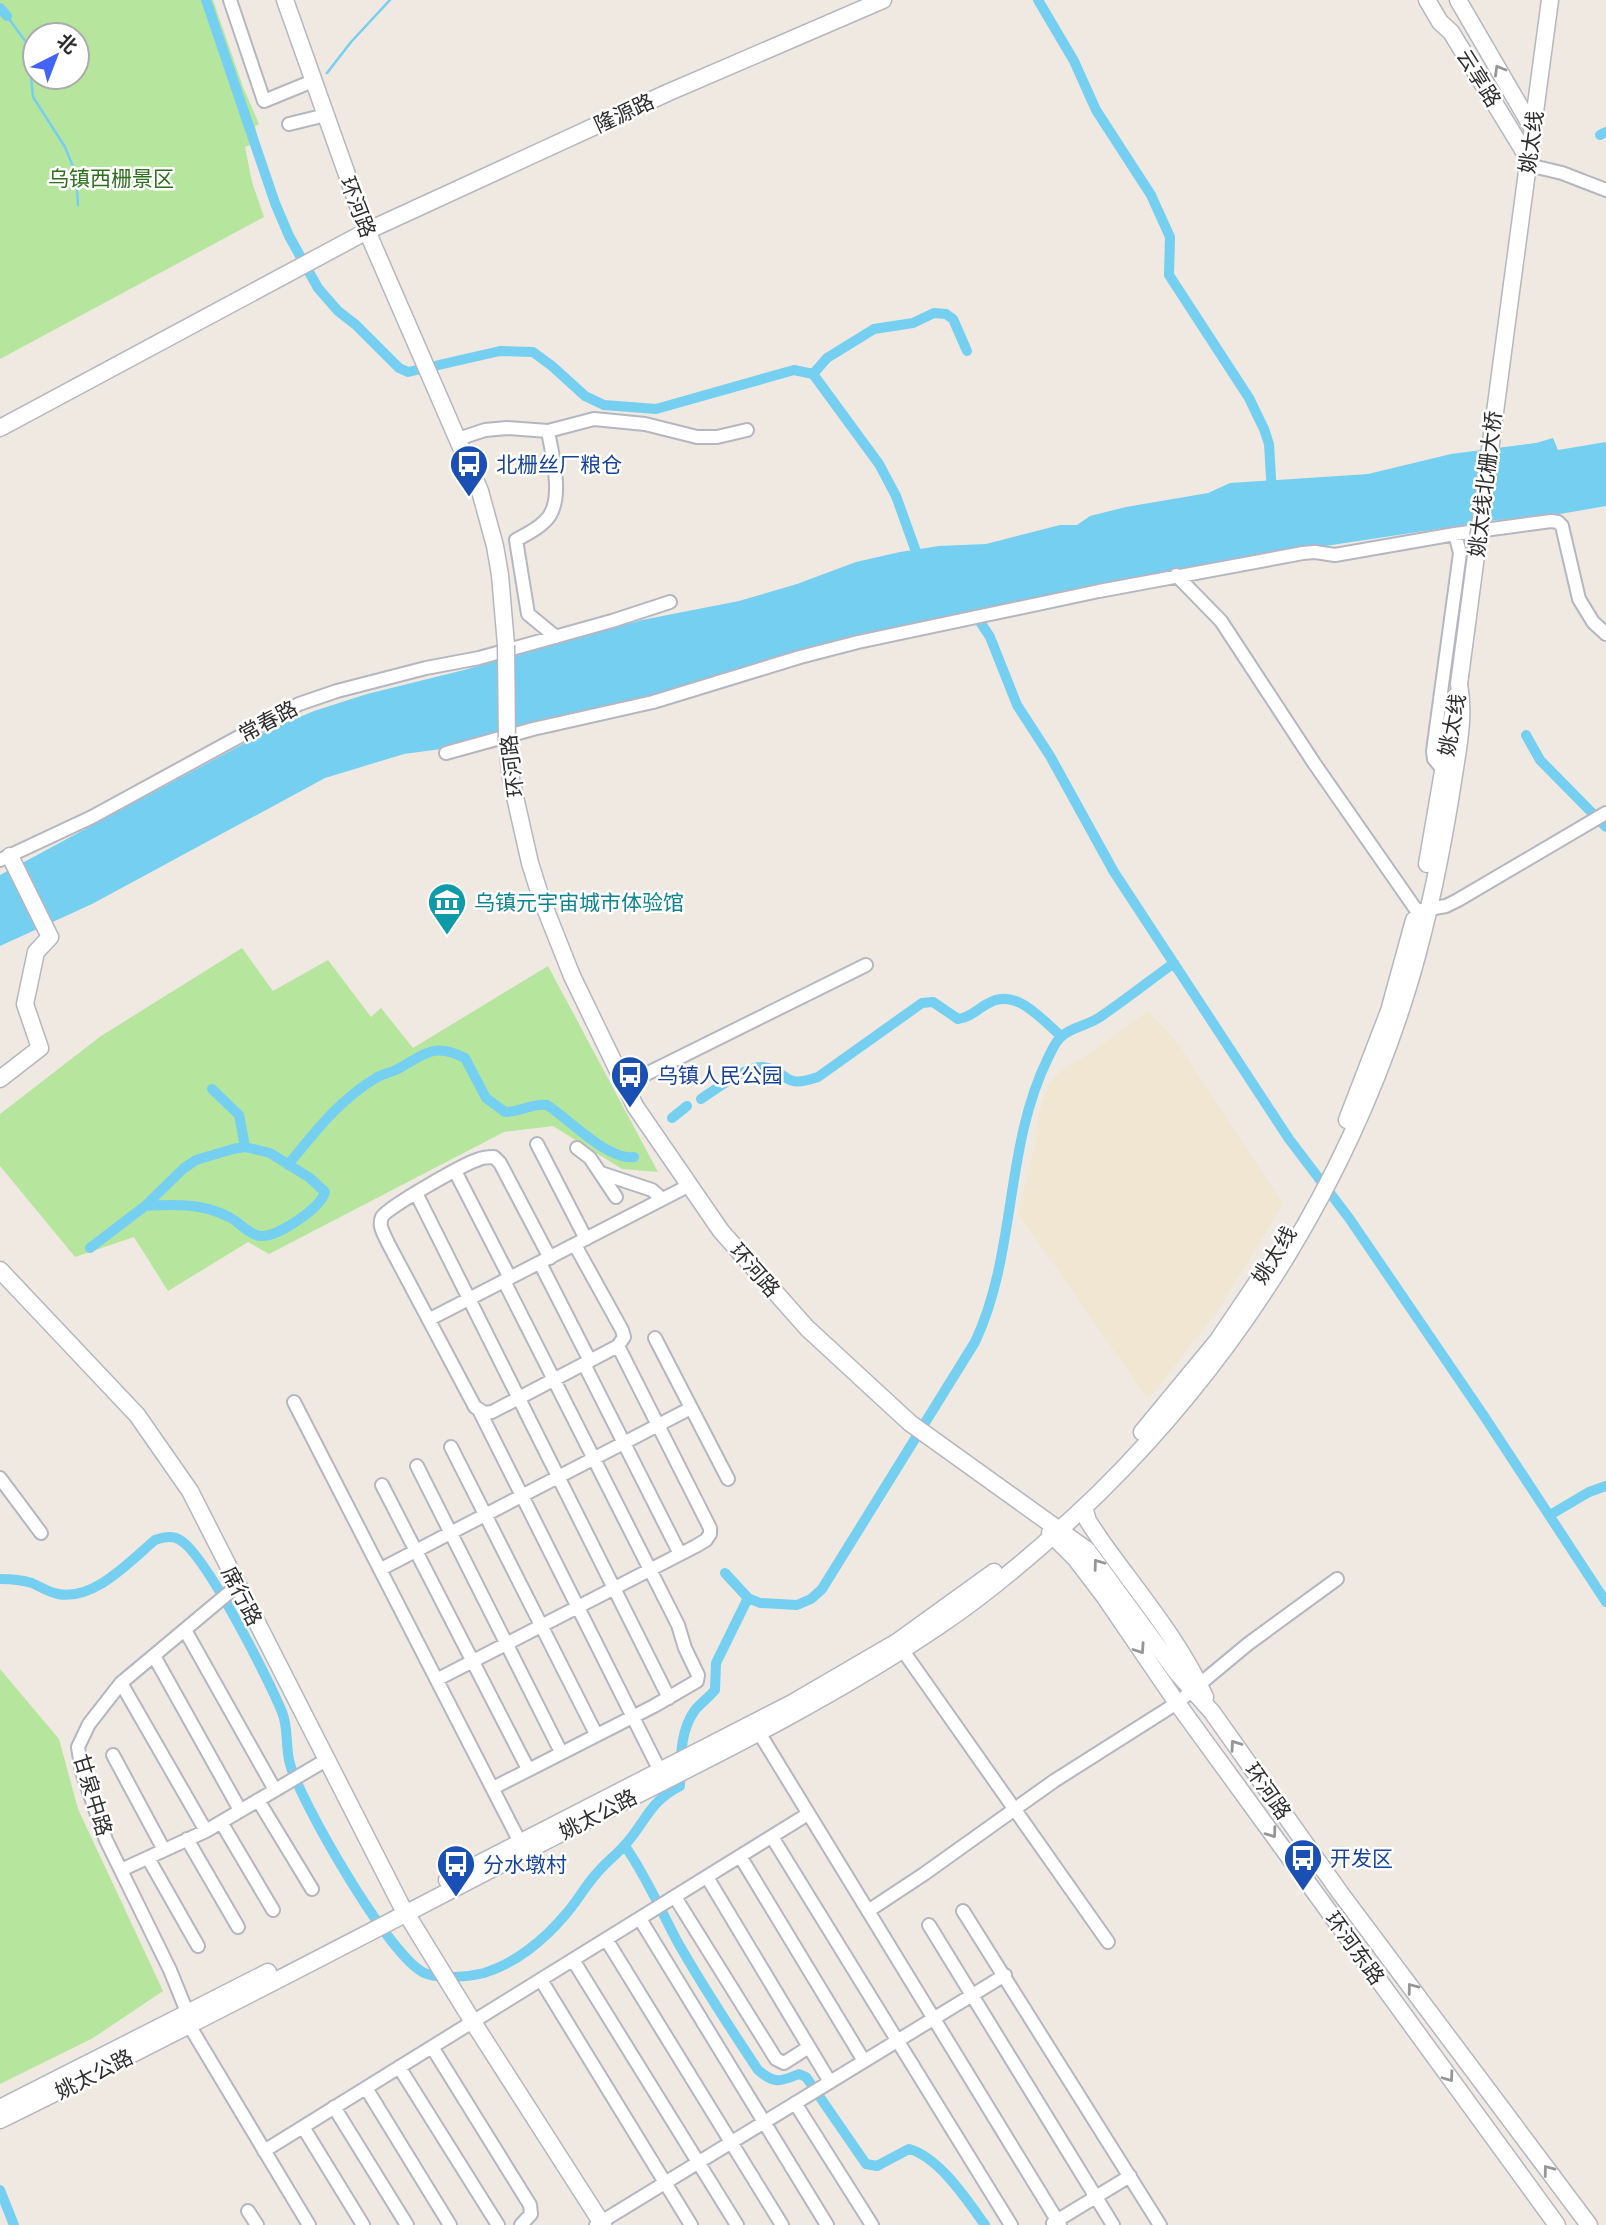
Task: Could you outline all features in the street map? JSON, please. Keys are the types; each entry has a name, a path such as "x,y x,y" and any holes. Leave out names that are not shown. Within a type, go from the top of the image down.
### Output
{"street":[{"path":"230,0 264,100 313,81"},
{"name":"环河路","path":"285,0 367,231 480,491 500,575 506,645 507,742 518,815 541,898 581,997 635,1106 721,1231 776,1295 834,1354 960,1469 1087,1550 1178,1674 1212,1712 1341,1894 1590,2225"},
{"name":"隆源路","path":"0,428 367,231 667,93 883,0"},
{"name":"云享路","path":"1427,0 1440,22 1451,32 1528,162"},
{"name":"云享路","path":"1458,0 1533,129"},
{"name":"姚太线","path":"1512,284 1550,0"},
{"path":"289,124 326,115"},
{"path":"1528,162 1606,190"},
{"name":"姚太线北栅大桥","path":"1459,684 1512,284"},
{"path":"458,439 485,430 508,428 548,431 594,419 645,424 697,437 717,438 747,430"},
{"path":"548,431 556,478 554,504 547,521 516,540 528,614 556,637"},
{"path":"446,753 533,729 653,702 800,657 956,620 1176,575 1304,553 1335,555 1551,521 1558,522 1564,534 1579,599 1593,622 1606,634"},
{"path":"1444,771 1433,759 1433,751 1460,553 1455,534"},
{"path":"1176,575 1221,621 1314,764 1422,910 1458,901 1606,813"},
{"name":"常春路","path":"5,858 92,817 299,704 349,688 452,662 478,659 670,602"},
{"name":"姚太线","path":"1422,910 1450,720 1459,684"},
{"name":"姚太线","path":"1053,1530 1084,1507 1143,1448 1217,1360 1263,1294 1333,1161 1389,1011 1444,836 1460,739 1462,703 1459,684"},
{"path":"0,1079 40,1048 25,1004 36,952 50,937 5,858"},
{"path":"624,1085 866,965"},
{"path":"480,1412 492,1412 519,1398 618,1346 624,1337 537,1144"},
{"path":"577,1148 585,1152 616,1197"},
{"path":"662,1775 480,1412 380,1227 385,1212 455,1171 486,1157 494,1157 500,1163 624,1443 680,1554"},
{"path":"455,1171 554,1379 678,1625 698,1675 698,1681 669,1698 493,1788"},
{"path":"601,1173 652,1191 662,1199"},
{"path":"430,1320 688,1186"},
{"path":"416,1193 669,1698"},
{"name":"姚太线","path":"1053,1530 1125,1452 1199,1365 1307,1210"},
{"name":"席行路","path":"0,1270 137,1415 190,1491 233,1589 404,1909 600,2224"},
{"path":"655,1338 728,1479"},
{"path":"438,1679 650,1570 706,1540 710,1534 710,1528 618,1346"},
{"path":"294,1402 522,1847"},
{"path":"381,1569 691,1408"},
{"path":"452,1447 596,1734"},
{"path":"417,1466 561,1752"},
{"path":"0,1478 41,1533"},
{"path":"382,1485 528,1769"},
{"path":"1084,1507 1088,1521 1187,1662 1212,1712"},
{"name":"姚太公路","path":"0,2120 188,2019 756,1728 824,1685 900,1646 1053,1530"},
{"name":"环河东路","path":"1053,1530 1104,1596 1177,1703 1557,2225"},
{"path":"868,1911 1054,1781 1177,1703 1248,1644 1337,1579"},
{"name":"甘泉中路","path":"233,1589 121,1683 89,1724 78,1747 82,1772 106,1840 170,1970 188,2019 309,2225"},
{"path":"185,1630 280,1786"},
{"path":"900,1646 1108,1942"},
{"path":"154,1656 240,1810"},
{"path":"121,1683 206,1831"},
{"path":"756,1728 1056,2223 1130,2176"},
{"path":"113,1755 164,1850"},
{"path":"121,1870 206,1831 326,1760"},
{"path":"258,1800 312,1889"},
{"path":"264,2151 808,1814"},
{"path":"221,1822 273,1910"},
{"path":"772,1837 1011,2225"},
{"path":"187,1839 238,1927"},
{"path":"740,1856 864,2061"},
{"path":"148,1858 198,1946"},
{"path":"707,1877 828,2083"},
{"path":"671,1899 776,2059 784,2063 809,2047"},
{"path":"963,1911 1160,2225"},
{"path":"645,1916 827,2225"},
{"path":"929,1925 1113,2225"},
{"path":"606,1940 782,2225"},
{"path":"573,1960 737,2225"},
{"path":"600,2224 1005,1975"},
{"path":"541,1980 691,2225"},
{"name":"姚太公路","path":"0,2108 188,2019"},
{"path":"432,2047 530,2205 531,2214 521,2225"},
{"path":"399,2067 498,2225"},
{"path":"366,2088 450,2225"},
{"path":"801,2100 872,2225"},
{"path":"334,2107 407,2225"},
{"path":"303,2127 363,2225"},
{"path":"248,2211 257,2225"}],"shaded area":[{"path":"1148,1011 1178,1043 1283,1204 1218,1310 1147,1398 1018,1213 1035,1146 1038,1116 1048,1085 1060,1071 1092,1052"}],"green space":[{"name":"乌镇西栅景区","path":"0,0 213,0 243,87 259,124 255,126 258,142 245,147 252,182 264,217 0,359"},
{"path":"242,948 273,991 328,960 371,1017 381,1008 413,1048 548,966 658,1172 622,1169 553,1126 504,1132 269,1254 248,1242 168,1291 134,1237 75,1257 0,1166 0,1114 101,1036"},
{"path":"0,1669 59,1739 78,1809 163,1991 93,2038 0,2084"}],"water":[{"path":"1553,438 1558,450 1606,442 1606,506 1279,553 699,683 441,749 404,754 325,778 92,904 0,946 0,875 271,729 314,711 367,694 642,620 739,601 797,584 856,562 900,552 939,546 986,544 1060,525 1077,525 1090,516 1208,493 1230,483 1368,474 1451,454 1536,443"}],"waterway":[{"path":"206,0 275,203 289,236 318,288 338,311 399,368 408,372 500,351 533,352 585,396 604,405 656,409 794,370 813,374 879,464 896,496 919,560"},
{"path":"327,73 390,0"},
{"path":"1038,0 1074,61 1096,110 1151,195 1170,237 1169,275 1249,398 1264,429 1269,444 1272,494"},
{"path":"0,8 7,16"},
{"path":"7,16 28,45 33,97 65,147 76,174 78,205"},
{"path":"1600,135 1606,132"},
{"path":"813,374 827,358 874,329 913,323 934,313 946,314 953,319 967,351"},
{"path":"973,611 990,637 1017,705 1050,756 1114,872 1289,1139 1349,1218 1606,1602"},
{"path":"1526,735 1540,760 1606,827"},
{"path":"725,1573 748,1598 760,1603 797,1605 811,1599 822,1589 975,1342 998,1273 1024,1127 1034,1092 1054,1046 1066,1033 1100,1017 1174,963"},
{"path":"701,1099 731,1079 756,1067 772,1069 791,1081 818,1077 922,1003 933,1002 958,1019 987,1004 1008,999 1027,1007 1061,1036"},
{"path":"288,1165 328,1117 363,1086 428,1052 436,1051 454,1053 465,1058 486,1098 505,1112 547,1105 601,1146 613,1153 634,1157"},
{"path":"212,1089 239,1115 245,1147"},
{"path":"672,1118 687,1106"},
{"path":"90,1248 145,1206 184,1168 196,1160 233,1149 245,1147 270,1153 310,1178 325,1192 316,1206 288,1227 261,1236 229,1217 209,1209 177,1205 145,1206"},
{"path":"1550,1515 1589,1492 1606,1486"},
{"path":"0,1579 24,1581 54,1593 71,1595 98,1586 111,1578 155,1540 168,1537 180,1540 205,1569 264,1674 284,1718 290,1764 297,1783 350,1879 371,1913 412,1964 427,1974 448,1977 496,1969 539,1942 569,1910 600,1869 631,1838 660,1799 680,1786 686,1728 695,1710 715,1690 716,1663 748,1598"},
{"path":"625,1846 677,1941 758,2070 773,2080 787,2079 799,2074 806,2077 866,2164 877,2166 909,2149 931,2161 952,2181 985,2225"},
{"path":"0,2190 14,2225"}],"place":[{"name":"北栅丝厂粮仓","path":"469,498"},
{"name":"乌镇元宇宙城市体验馆","path":"447,936"},
{"name":"乌镇人民公园","path":"630,1109"},
{"name":"开发区","path":"1303,1892"},
{"name":"分水墩村","path":"456,1898"}]}
